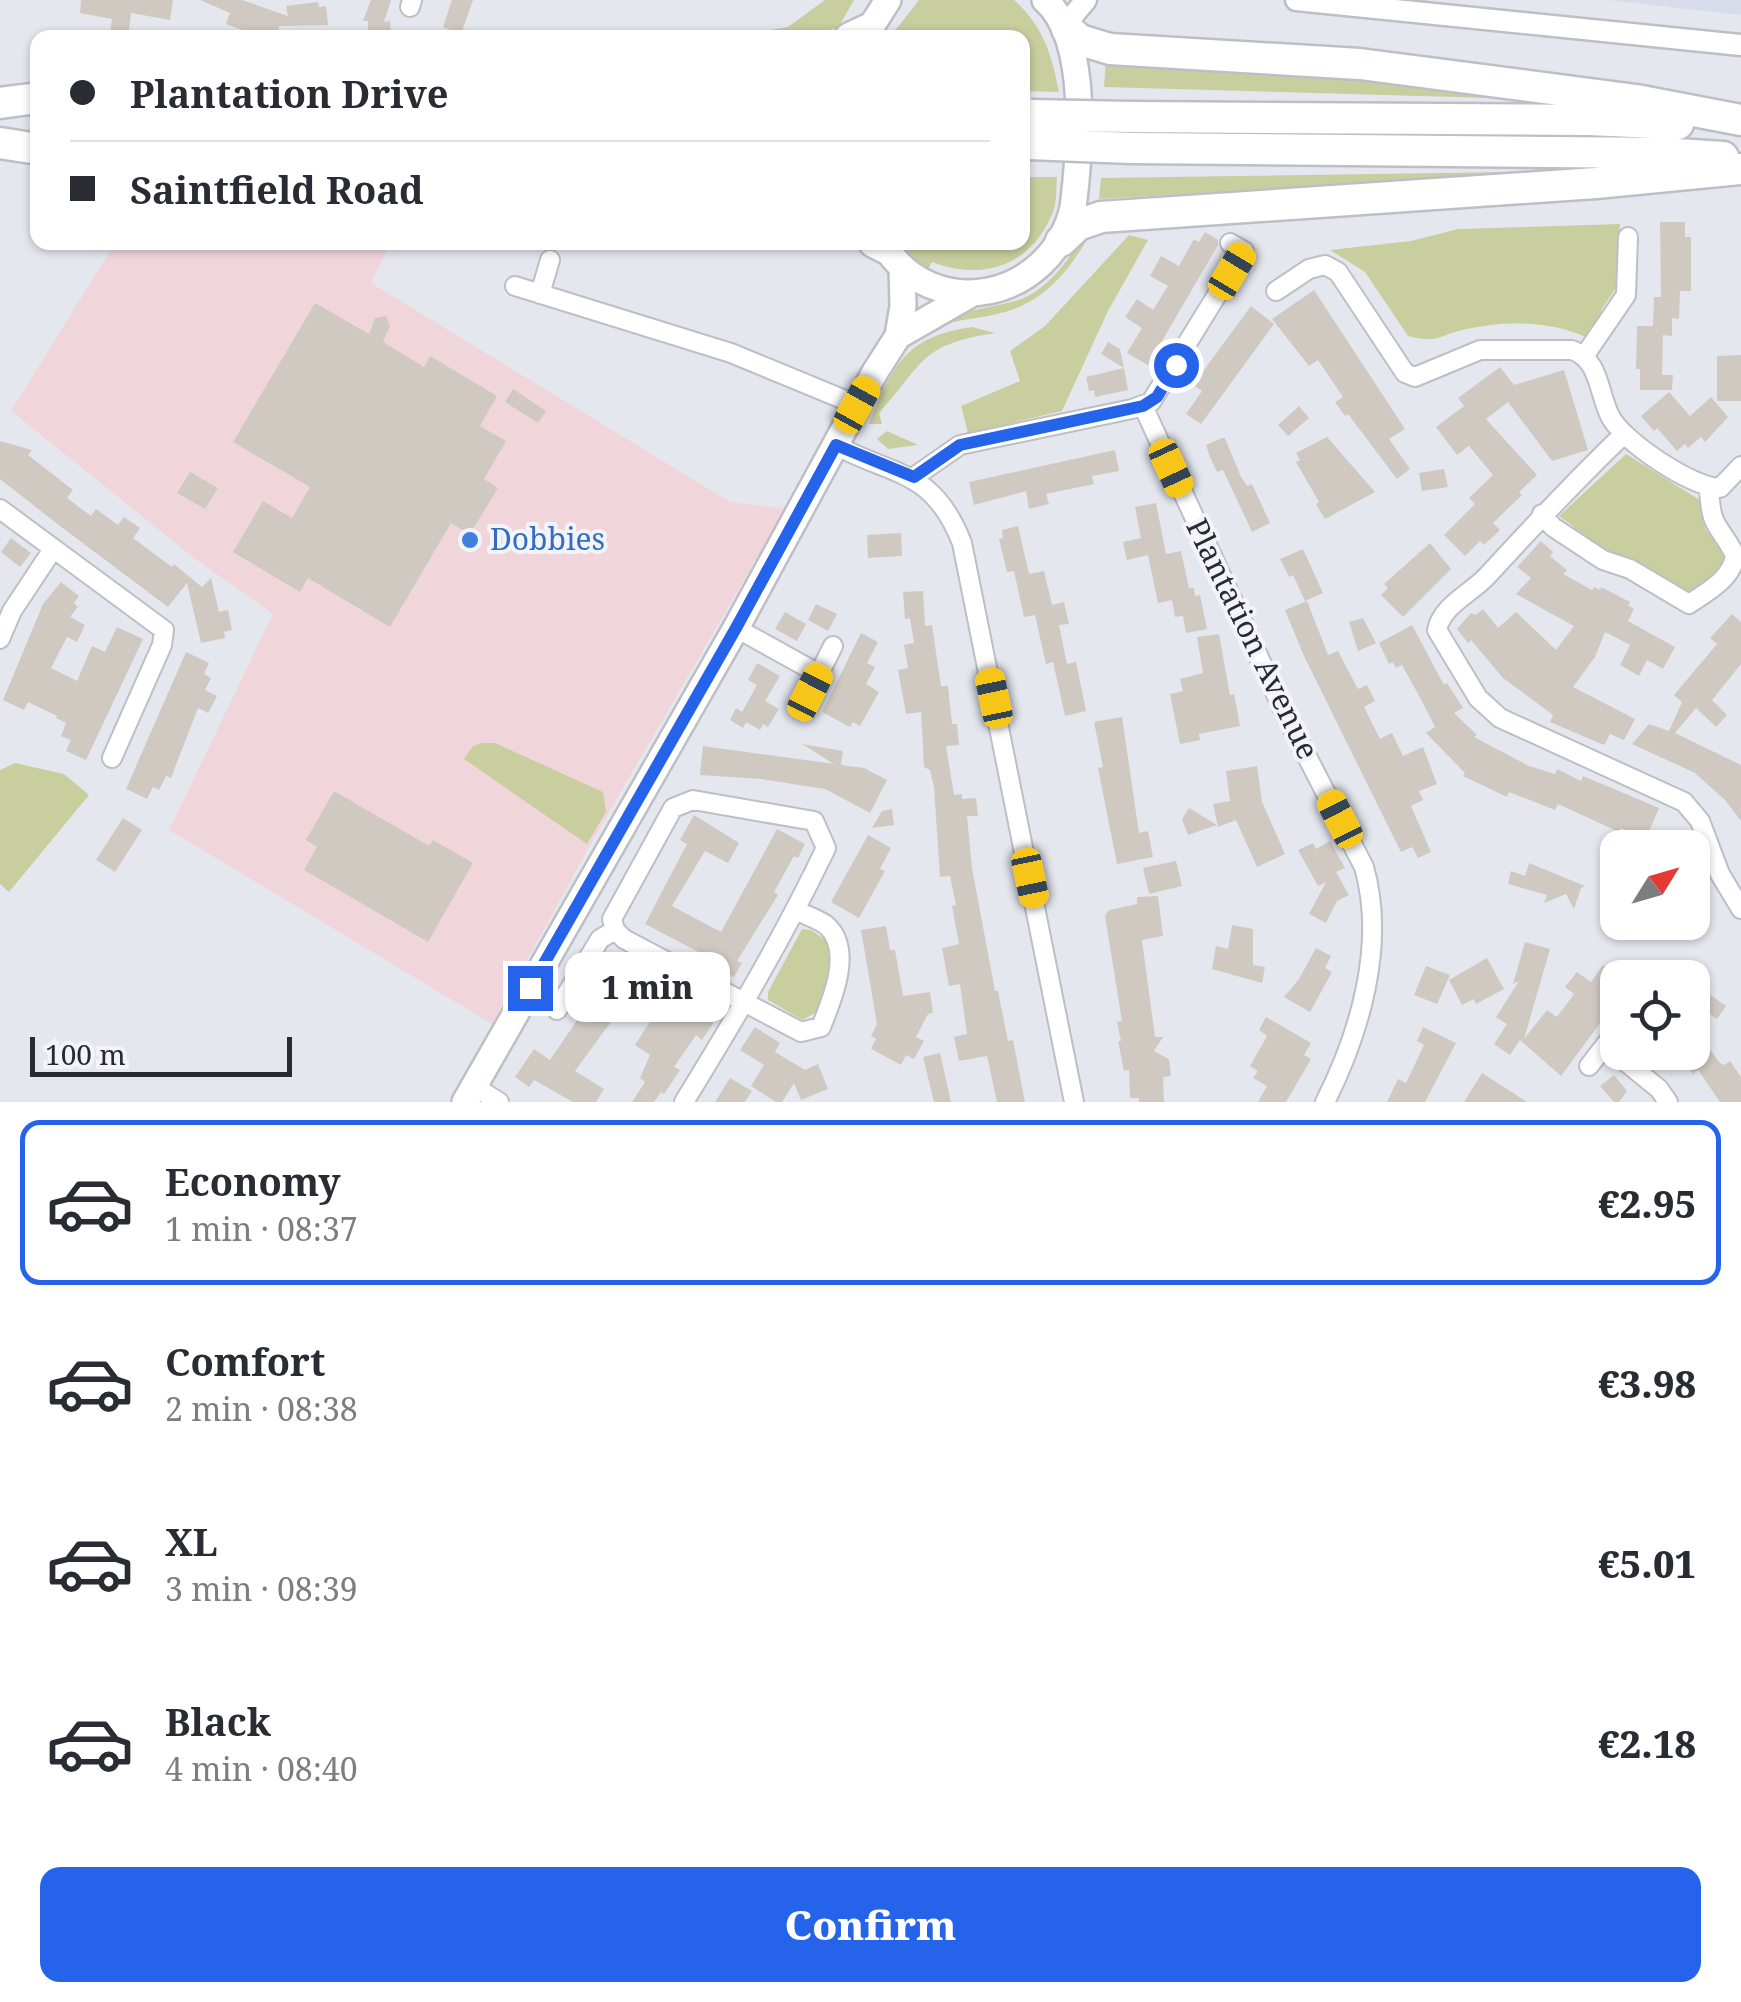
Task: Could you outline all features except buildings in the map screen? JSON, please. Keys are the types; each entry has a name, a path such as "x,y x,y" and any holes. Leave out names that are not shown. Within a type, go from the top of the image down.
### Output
{"highway":[{"path":"1066,27 1080,40 1110,49 1360,64 1636,100 1741,120"},
{"path":"0,106 30,100"},
{"path":"0,106 30,108"},
{"path":"1030,130 1132,117 1589,120 1741,128"},
{"path":"1030,131 1131,148 1741,158"},
{"path":"0,143 30,145"},
{"path":"1061,241 1078,225 1103,217 1614,182 1741,169"}],"main road":[{"path":"864,30 888,0"},
{"path":"886,250 935,287 973,293 998,290 1026,278 1047,262 1061,241 1069,225 1076,184 1078,80 1066,27 1045,0"},
{"path":"886,250 898,336"},
{"path":"470,1094 898,336 973,293"}],"street":[{"path":"1066,27 1086,0"},
{"path":"1296,0 1428,8 1741,45"},
{"path":"1585,355 1626,295 1628,237"},
{"path":"914,477 960,445 1143,406 1157,397 1244,251 1230,243"},
{"path":"540,294 550,260"},
{"path":"1281,279 1325,265 1338,272 1405,373 1415,377 1480,350 1572,350 1585,355 1610,419 1624,434 1697,484 1709,488 1720,488 1741,466"},
{"path":"516,286 768,366 857,405"},
{"name":"Plantation Avenue","path":"1143,406 1285,714 1369,882 1371,918 1365,987 1350,1050 1324,1102"},
{"path":"1624,434 1542,514 1486,577 1439,619 1437,630 1478,698 1500,718 1684,802 1700,820 1720,874 1739,901"},
{"path":"836,445 914,477 940,501 962,543 1074,1102"},
{"path":"1542,514 1553,527 1603,560 1630,569 1689,604 1722,580 1734,565 1735,554 1715,528 1710,514 1709,488"},
{"path":"0,509 164,630 162,646 112,758"},
{"path":"0,638 12,611 52,549"},
{"path":"736,628 819,674"},
{"path":"810,692 833,646"},
{"path":"684,1102 745,1002 826,848 814,821 693,800 673,808 612,919 624,940 745,1002 801,1032 822,1027 840,982 837,944 828,926 796,910"},
{"path":"557,1010 600,939 615,930"},
{"path":"1589,1066 1600,1052"},
{"path":"1637,1070 1659,1088 1668,1102"},
{"path":"470,1094 499,1102"}],"shaded area":[{"path":"1608,0 1741,0 1741,15"},
{"name":"Dobbies","path":"111,250 388,250 371,283 730,502 785,509 593,840 492,1024 169,830 273,614 194,558 11,411"}],"green space":[{"path":"825,0 854,0 838,28 771,30 788,27"},
{"path":"919,0 1014,0 1045,42 1059,92 1030,91 1030,30 895,30"},
{"path":"1106,58 1298,69 1564,100 1104,87"},
{"path":"1585,171 1099,199 1101,178"},
{"path":"1030,177 1057,177 1055,205 1030,247"},
{"path":"1620,224 1616,288 1601,310 1601,321 1590,339 1561,329 1514,323 1482,326 1433,339 1408,336 1365,272 1330,250 1411,241 1458,229"},
{"path":"1087,233 1088,238 1072,262 1032,301 1005,312 941,325 957,315 1028,296 1061,268"},
{"path":"1129,235 1148,240 1108,311 1062,411 968,433 961,406 1020,381 1010,351 1045,326"},
{"path":"906,250 1027,250 988,269 951,268 932,262 927,271"},
{"path":"972,327 995,333 937,350 916,368 879,413 882,424 869,424 886,385 905,357 932,338"},
{"path":"887,431 918,445 888,449 877,439"},
{"path":"1626,454 1703,502 1705,529 1727,555 1722,567 1695,592 1667,585 1633,568 1572,532 1573,526 1559,516"},
{"path":"495,743 603,792 606,812 587,844 464,759 473,746"},
{"path":"15,763 64,774 89,795 9,892 0,884 0,770"},
{"path":"802,929 827,941 832,982 815,1013 802,1020 768,1000 768,992"}],"place":[{"name":"Dobbies","path":"470,540"}],"route":[{"path":"530,988 836,445 914,477 960,445 1143,406 1157,397 1176,365"}]}
